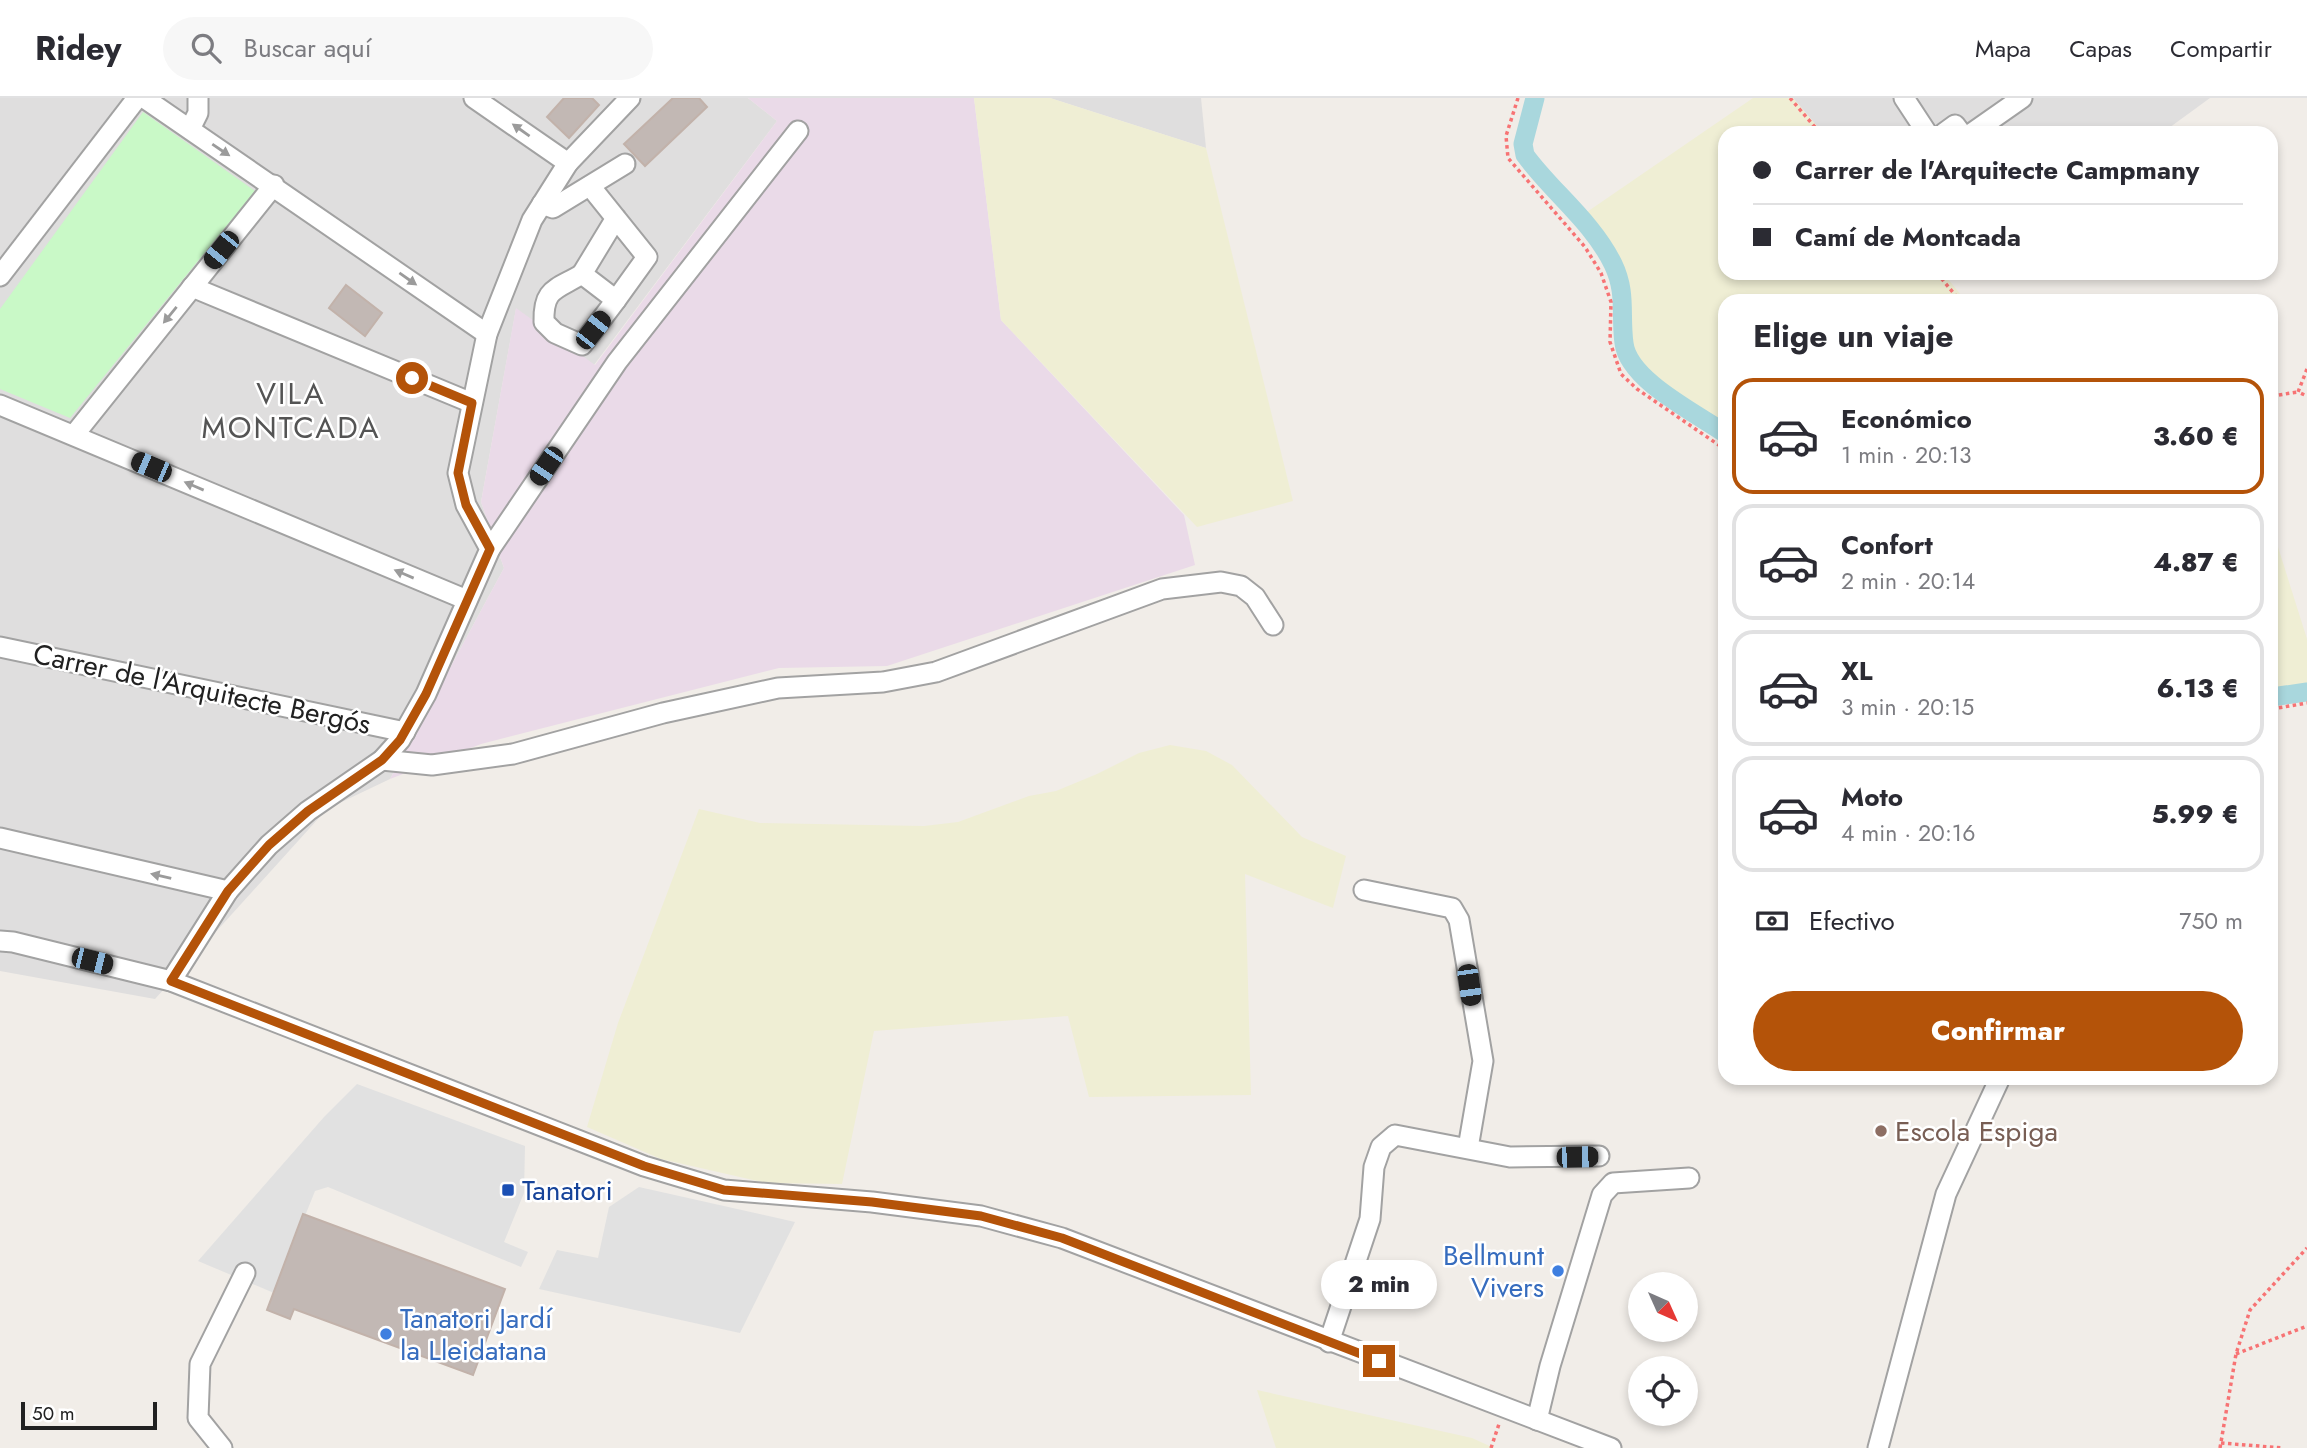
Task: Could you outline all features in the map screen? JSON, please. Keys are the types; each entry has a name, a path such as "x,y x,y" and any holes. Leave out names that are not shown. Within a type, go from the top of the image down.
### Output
{"street":[{"path":"0,276 137,98"},
{"path":"144,98 487,334"},
{"path":"190,129 198,113 198,98"},
{"path":"474,98 568,163"},
{"path":"490,549 466,505 458,473 487,334 532,220 568,163 630,98"},
{"path":"1904,98 1922,126"},
{"path":"1982,126 2022,98"},
{"path":"171,981 228,891 269,845 308,811 382,760 405,732 426,694 490,549 617,362 798,131"},
{"path":"542,204 553,208 625,164"},
{"path":"74,435 274,185"},
{"path":"590,186 616,218 647,257 582,345 555,333 544,322 544,302 552,290 582,274 616,218"},
{"path":"582,274 617,300"},
{"path":"192,288 472,403"},
{"path":"0,405 467,600"},
{"path":"382,760 432,765 513,754 663,713 778,688 883,682 936,671 1161,589 1221,582 1241,586 1255,597 1273,625"},
{"name":"Carrer de l'Arquitecte Bergós","path":"0,647 405,732"},
{"path":"0,838 228,891"},
{"path":"1364,890 1452,908 1459,920 1483,1061 1468,1148"},
{"path":"0,941 171,981 644,1166 724,1190 872,1202 981,1216 1062,1238 1611,1448"},
{"path":"1878,1448 1946,1194 1997,1085"},
{"path":"1329,1342 1370,1219 1374,1167 1381,1147 1395,1135 1510,1157 1599,1156"},
{"path":"1537,1420 1550,1366 1602,1195 1613,1183 1689,1178"},
{"path":"222,1448 198,1418 200,1364 245,1273"}],"path":[{"path":"1518,98 1506,136 1508,158 1586,247 1601,273 1612,302 1610,342 1622,374 1637,389 1718,445"},
{"path":"1790,98 1814,126"},
{"path":"1943,280 1955,294"},
{"path":"2298,392 2307,369"},
{"path":"2278,395 2298,392 2307,396"},
{"path":"2278,708 2307,702"},
{"path":"2283,1448 2221,1446 2236,1354 2250,1310 2307,1248"},
{"path":"2236,1354 2307,1326"},
{"path":"1490,1448 1504,1409"}],"shaded area":[{"path":"0,98 748,98 777,121 594,365 516,309 481,502 504,568 390,779 327,809 155,999 0,971"},
{"path":"748,98 974,98 1001,320 1184,515 1195,565 887,666 779,668 481,744 390,779 504,568 481,502 516,308 595,365 777,121"},
{"path":"1050,98 1201,98 1206,148"},
{"path":"1793,98 2210,98 2172,126 1817,126"},
{"path":"357,1084 525,1146 524,1193 504,1242 528,1252 521,1267 328,1187 315,1191 274,1293 198,1261 324,1117"},
{"path":"639,1187 795,1222 740,1333 539,1289 557,1250 598,1258 609,1207"}],"green space":[{"path":"974,98 1050,98 1206,148 1293,501 1197,527 1001,320"},
{"path":"1753,98 1793,98 1817,126 1718,126 1718,280 1949,280 1960,294 1718,294 1718,424 1651,378 1634,360 1627,339 1628,300 1621,268 1584,214"},
{"path":"143,112 255,191 70,418 0,389 0,309"},
{"path":"2278,547 2307,639 2307,688 2278,691"},
{"path":"1170,745 1206,751 1232,765 1302,837 1346,856 1333,908 1245,874 1251,1095 1089,1097 1068,1016 874,1031 842,1184 766,1183 661,1159 587,1127 618,1023 699,809 760,823 924,826 958,822 1029,796 1056,791 1139,753"},
{"path":"1257,1390 1472,1438 1494,1448 1276,1448"}],"building":[{"path":"564,98 592,98 599,105 569,138 547,117"},
{"path":"673,98 699,98 707,107 645,166 624,144"},
{"path":"346,285 382,313 365,336 329,308"},
{"path":"303,1214 505,1289 473,1375 294,1309 290,1319 267,1310"}],"waterway":[{"path":"1535,98 1523,144 1525,155 1583,220 1613,264 1620,285 1624,343 1628,357 1650,383 1718,429"},
{"path":"2278,696 2307,692"}],"place":[{"name":"Escola Espiga","path":"1881,1131"},
{"name":"Tanatori","path":"508,1190"},
{"name":"Bellmunt Vivers","path":"1558,1271"},
{"name":"Tanatori Jardí la Lleidatana","path":"386,1334"}],"district":[{"name":"VILA MONTCADA","path":"291,410"}],"route":[{"path":"412,378 472,403 458,473 466,505 490,549 426,694 400,740 382,760 308,811 246,869 228,891 171,981 644,1166 724,1190 872,1202 981,1216 1062,1238 1379,1361"}]}
